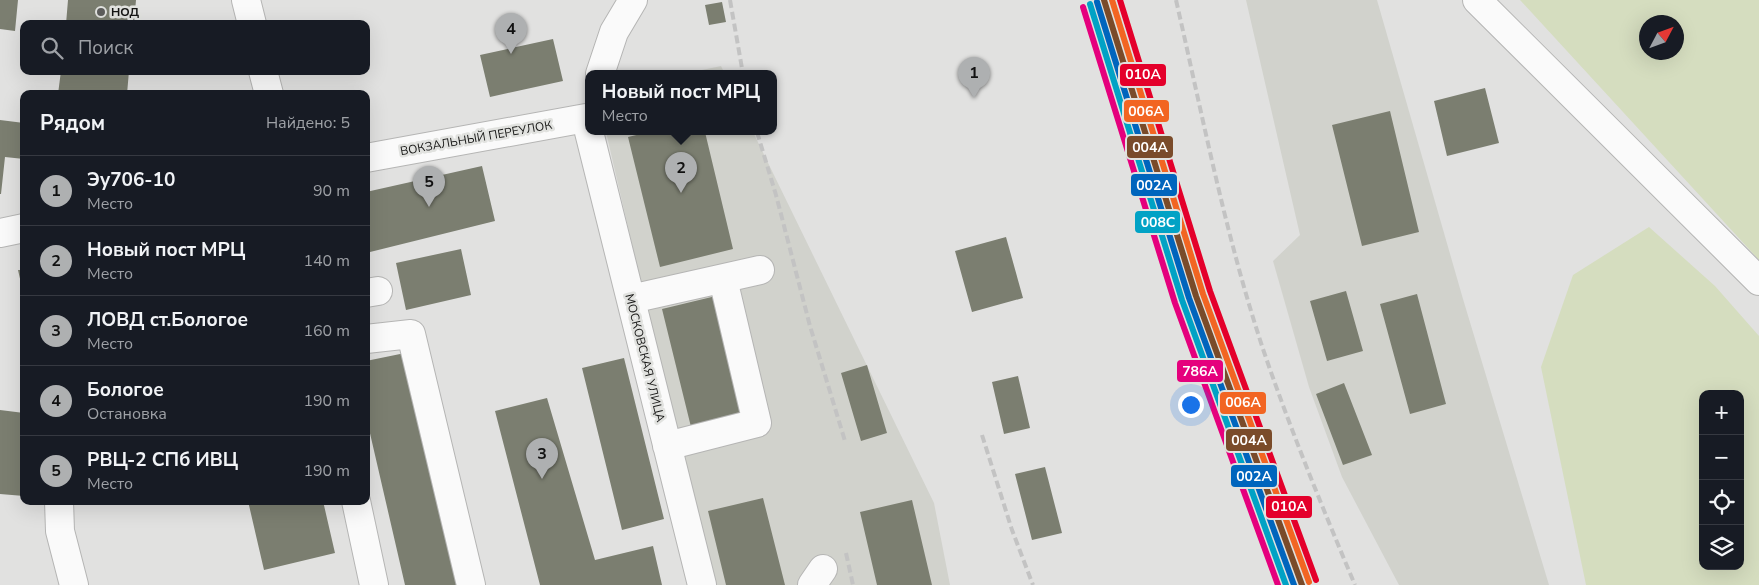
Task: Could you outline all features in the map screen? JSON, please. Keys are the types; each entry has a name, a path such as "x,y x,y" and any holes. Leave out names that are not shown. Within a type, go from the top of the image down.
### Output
{"street":[{"path":"246,0 251,20"},
{"path":"601,70 614,32 633,0"},
{"path":"1477,0 1759,281"},
{"path":"264,75 268,90"},
{"name":"ВОКЗАЛЬНЫЙ ПЕРЕУЛОК","path":"370,157 585,122"},
{"name":"МОСКОВСКАЯ УЛИЦА","path":"591,135 702,585"},
{"path":"0,232 20,229"},
{"path":"630,299 760,270"},
{"path":"667,446 757,423 723,279"},
{"path":"370,339 411,334 471,585"},
{"path":"59,505 60,531 74,585"},
{"path":"357,505 374,585"}],"shaded area":[{"path":"1246,0 1377,0 1463,299 1549,585 1399,585 1342,477 1309,387 1273,261 1300,235"},
{"path":"721,66 723,70 702,70"},
{"path":"607,135 754,135 934,503 950,585 711,585"}],"green space":[{"path":"1520,0 1759,0 1759,260"},
{"path":"1649,227 1715,286 1759,336 1759,585 1586,585 1541,367 1573,275"}],"building":[{"path":"0,0 18,0 15,31 0,29"},
{"name":"НОД","path":"68,0 136,0 134,20 66,20"},
{"path":"722,2 726,22 709,25 705,5"},
{"path":"553,39 563,81 490,97 480,55"},
{"path":"60,75 129,75 127,90 59,90"},
{"path":"1485,88 1499,143 1447,156 1434,101"},
{"path":"1390,111 1419,232 1362,246 1332,125"},
{"path":"0,120 20,122 20,159 5,157 0,194"},
{"path":"636,135 706,135 733,249 660,267 628,137"},
{"path":"482,166 495,221 370,252 370,191"},
{"path":"1006,237 1023,298 972,312 955,251"},
{"path":"461,249 471,295 406,310 396,263"},
{"path":"1346,291 1363,351 1327,361 1310,301"},
{"path":"1417,294 1446,404 1410,414 1380,304"},
{"path":"720,295 749,414 691,427 662,309"},
{"path":"405,353 458,585 405,585 370,433 370,360"},
{"path":"624,358 664,519 622,530 582,368"},
{"path":"867,365 887,433 861,441 841,373"},
{"path":"1018,376 1030,428 1004,434 992,382"},
{"path":"1344,383 1372,455 1343,465 1316,394"},
{"path":"547,398 595,560 653,546 662,585 540,585 495,411"},
{"path":"0,410 20,412 20,496 0,494"},
{"path":"1045,467 1062,533 1032,540 1015,474"},
{"path":"763,498 785,585 726,585 708,511"},
{"path":"912,500 932,585 877,585 860,512"},
{"path":"249,505 324,505 335,553 264,570"}],"railway":[{"path":"730,0 742,70"},
{"path":"1176,0 1216,178 1250,309 1274,382 1296,440 1355,585"},
{"path":"758,135 776,195 810,326 845,441"},
{"path":"982,435 1012,530 1033,585"},
{"path":"846,553 853,585"}],"transit line":[{"name":"004А","path":"1104,0 1196,296 1302,585"},
{"name":"006А","path":"1112,0 1203,294 1309,582"},
{"name":"010А","path":"1120,0 1210,291 1316,580"},
{"name":"002А","path":"1097,2 1189,298 1294,585"},
{"name":"008С","path":"1090,4 1182,300 1286,585"},
{"name":"786А","path":"1083,7 1175,303 1278,585"}],"place":[{"name":"НОД","path":"101,12"},
{"name":"Бологое","path":"511,54"},
{"name":"Эу706-10","path":"974,98"},
{"name":"Новый пост МРЦ","path":"681,193"},
{"name":"РВЦ-2 СПб ИВЦ","path":"429,207"},
{"name":"ЛОВД ст.Бологое","path":"542,479"}]}
